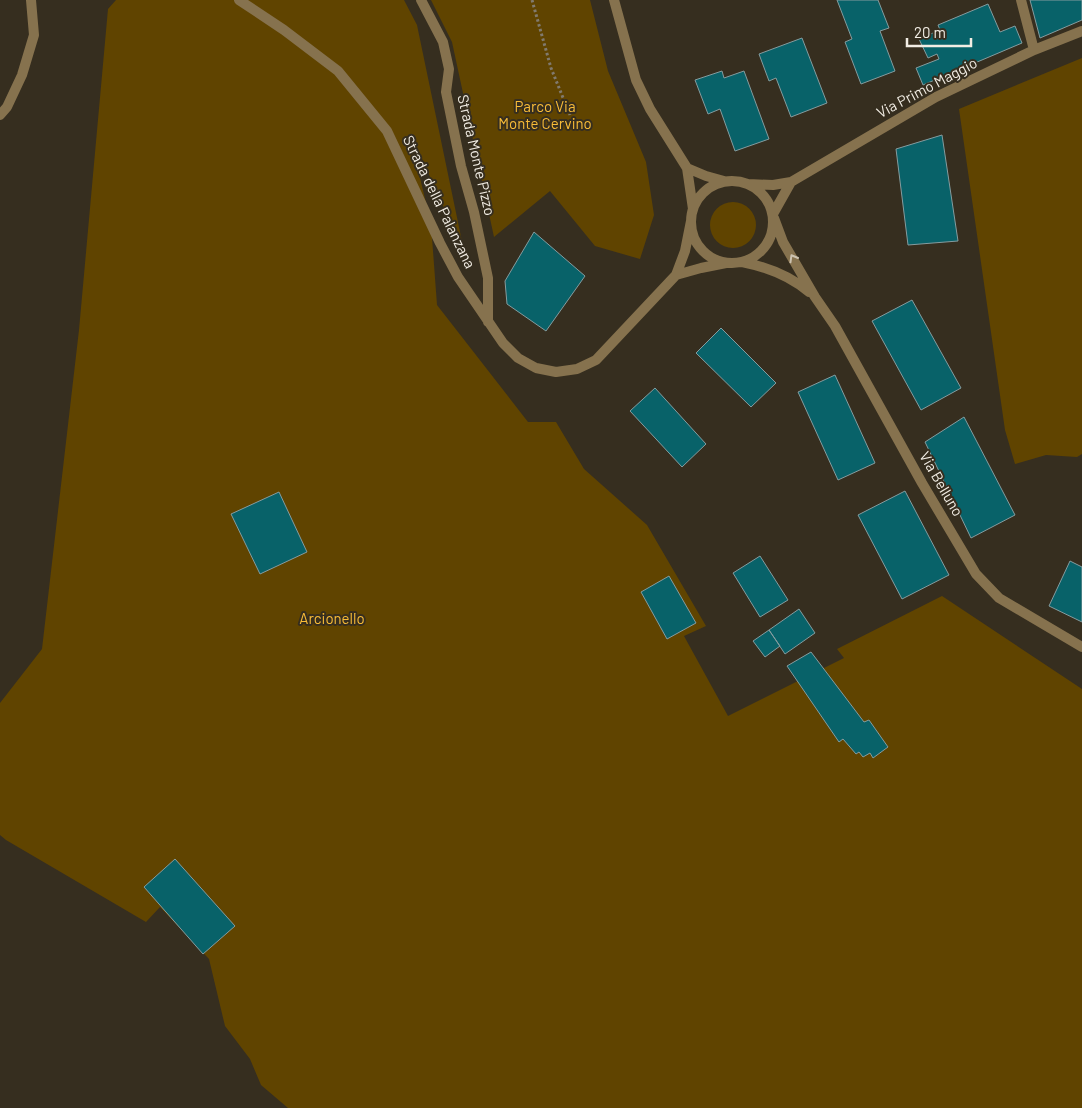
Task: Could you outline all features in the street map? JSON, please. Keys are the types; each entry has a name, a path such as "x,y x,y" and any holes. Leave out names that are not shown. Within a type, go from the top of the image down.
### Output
{"street":[{"path":"0,115 7,107 22,75 34,35 31,0"},
{"name":"Strada della Palanzana","path":"239,0 284,30 338,71 387,131 458,277 488,323 504,343 518,358 536,368 556,372 577,369 596,360 676,275 685,251 691,221"},
{"name":"Strada Monte Pizzo","path":"421,0 443,42 449,69 446,92 461,166 474,212 488,278 488,323"},
{"path":"614,0 636,80 650,110 687,168 693,209"},
{"path":"1021,0 1034,50"},
{"name":"Via Primo Maggio","path":"748,184 773,185 791,182 936,97 1034,50 1082,31"},
{"path":"676,275 701,268 742,262 754,257 763,249 771,235 773,216 766,198 758,189 738,181 726,181 706,176 687,168"},
{"path":"726,181 706,190 698,198 693,209 691,221 698,245 707,254 718,260 730,263"},
{"name":"Via Primo Maggio","path":"773,216 791,182"},
{"name":"Via Belluno","path":"773,216 783,242 815,297 835,326 922,483 976,574 999,598 1082,647"},
{"name":"Via Belluno","path":"742,262 762,266 782,274 799,283 815,297"}],"path":[{"path":"532,0 551,68 570,115"}],"green space":[{"name":"Arcionello","path":"116,0 404,0 417,25 465,256 416,145 411,140 431,224 437,305 528,422 556,422 584,469 647,525 706,626 684,636 728,716 844,658 837,649 942,596 1082,689 1082,1108 288,1108 261,1085 250,1059 225,1026 209,959 160,907 146,922 0,835 0,703 42,649 79,330 108,9"},
{"name":"Parco Via Monte Cervino","path":"431,0 590,0 608,71 646,162 654,215 640,259 595,246 550,191 494,237 452,42"},
{"path":"1082,58 1082,454 1077,457 1046,455 1015,464 1005,430 959,109"},
{"path":"738,202 750,208 755,216 755,234 750,242 742,247 728,248 716,242 711,234 710,220 716,208 724,203"}],"building":[{"path":"837,0 878,0 889,28 880,31 895,71 861,84 845,42 852,39"},
{"path":"1030,0 1082,0 1082,20 1040,38"},
{"path":"988,4 1000,32 1015,26 1022,43 923,85 916,68 939,59 937,54 928,58 919,39 940,30 938,25"},
{"path":"802,38 827,103 791,117 776,78 769,81 759,54"},
{"path":"722,71 724,78 744,71 769,139 735,151 720,109 708,114 695,80"},
{"path":"942,135 958,241 908,245 896,149"},
{"path":"534,232 585,276 546,331 507,304 505,281"},
{"path":"912,300 961,388 921,410 872,321"},
{"path":"721,328 776,383 751,407 696,353"},
{"path":"835,375 875,463 838,480 798,392"},
{"path":"655,388 706,444 682,467 630,411"},
{"path":"964,417 1015,515 971,538 925,442"},
{"path":"905,491 949,575 902,599 858,515"},
{"path":"279,492 307,552 260,574 231,514"},
{"path":"760,556 788,600 760,617 733,573"},
{"path":"1070,561 1082,567 1082,622 1049,606"},
{"path":"669,576 696,623 667,639 641,592"},
{"path":"799,609 815,633 785,654 769,630"},
{"path":"769,630 780,646 765,657 753,641"},
{"path":"811,652 864,722 869,720 888,747 873,758 870,753 863,757 859,752 856,754 843,739 839,742 787,666"},
{"path":"175,859 235,926 203,954 144,887"}]}
